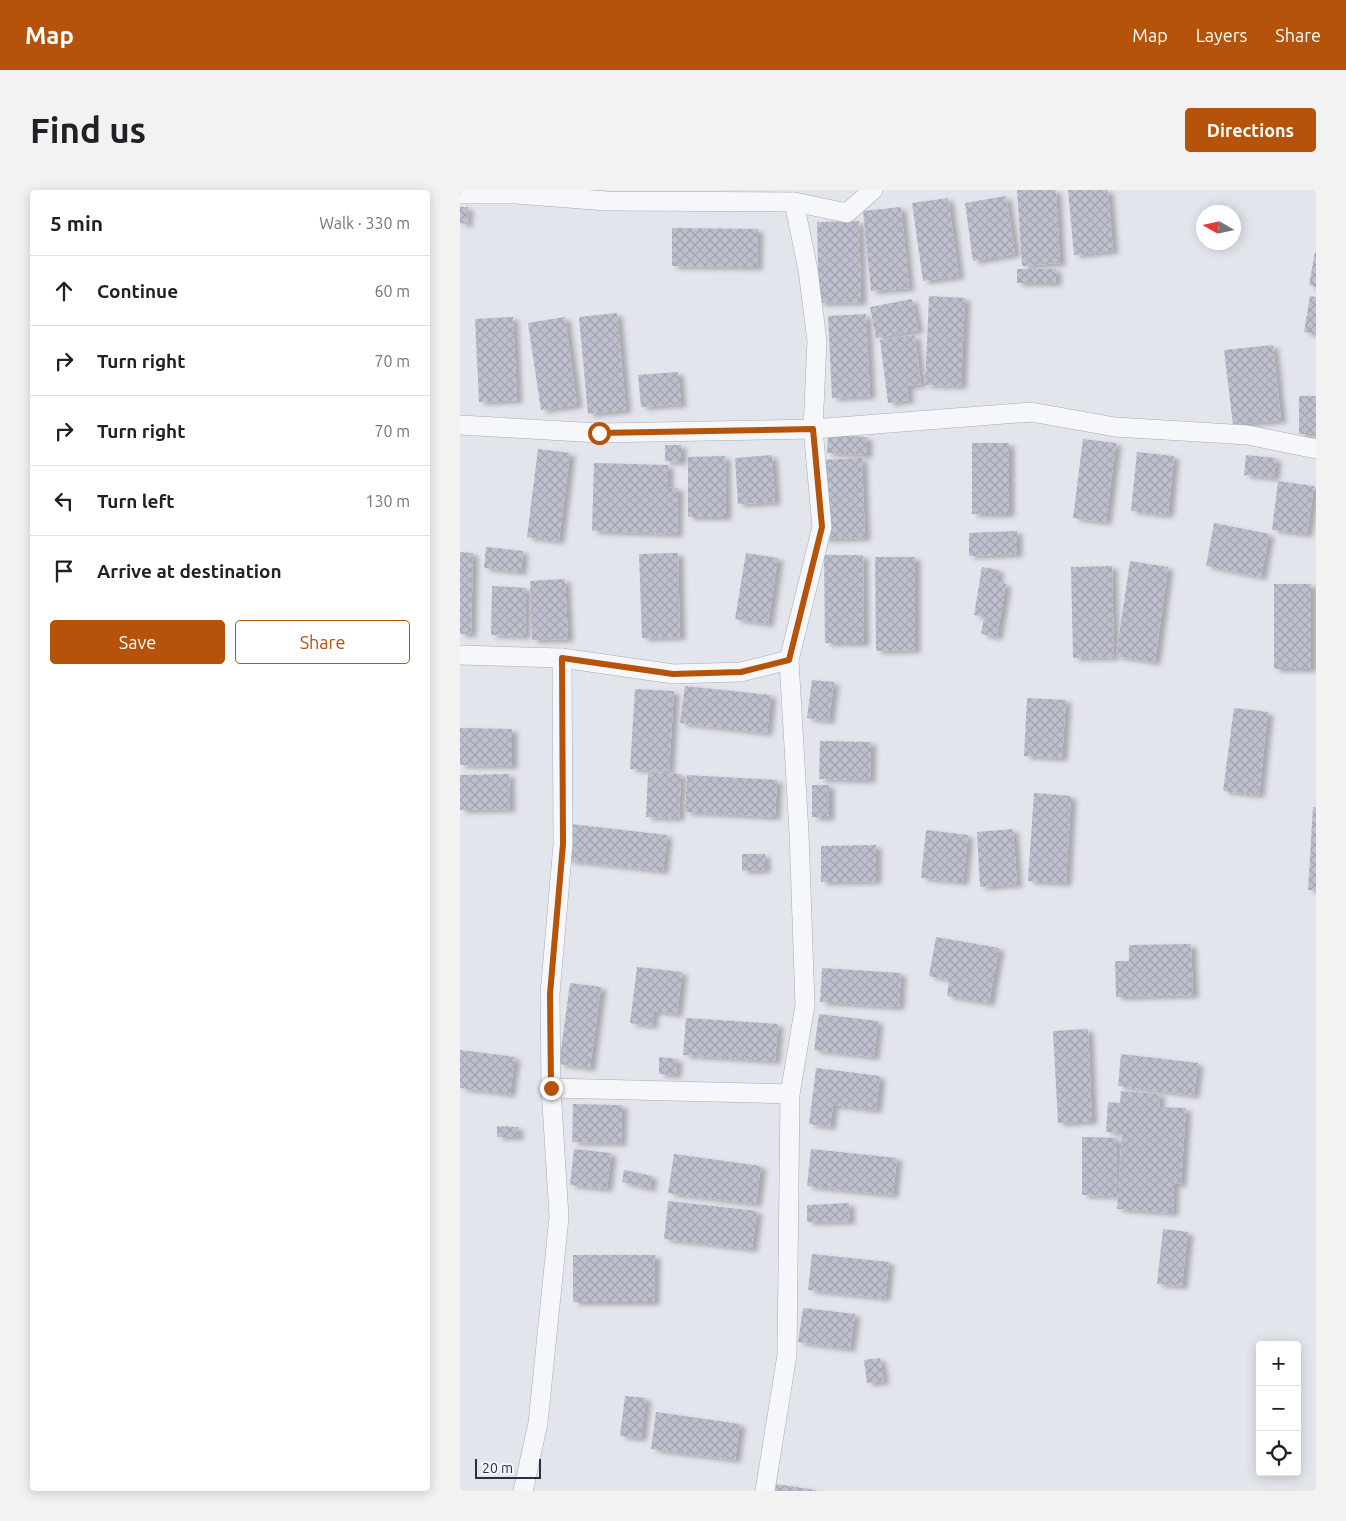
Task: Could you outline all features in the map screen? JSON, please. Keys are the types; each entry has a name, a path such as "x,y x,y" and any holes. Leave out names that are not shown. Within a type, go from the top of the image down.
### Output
{"street":[{"path":"460,194 516,194 607,201 654,195 794,202 847,213 873,190"},
{"path":"765,1491 787,1355 790,1094 805,1005 799,833 789,660 822,527 813,429 817,341 808,270 794,202"},
{"path":"460,425 599,433 813,429 1031,412 1116,427 1248,435 1316,449"},
{"path":"460,655 562,658 673,674 741,672 789,660"},
{"path":"523,1491 538,1423 559,1217 551,1088 550,994 563,844 562,658"},
{"path":"551,1088 790,1094"}],"building":[{"path":"1017,190 1056,190 1060,263 1022,266"},
{"path":"1068,190 1108,190 1113,251 1074,255"},
{"path":"1006,196 1015,254 973,261 965,203"},
{"path":"948,198 959,276 923,281 912,203"},
{"path":"460,207 468,207 467,224 460,223"},
{"path":"901,207 909,288 871,291 863,211"},
{"path":"859,221 861,302 819,303 817,222"},
{"path":"672,228 758,229 757,267 672,266"},
{"path":"1316,252 1316,287 1309,285"},
{"path":"1017,269 1056,269 1056,283 1017,283"},
{"path":"929,296 965,298 961,386 925,385"},
{"path":"1310,296 1316,297 1316,334 1304,332"},
{"path":"912,299 918,330 876,338 870,307"},
{"path":"617,313 626,410 588,414 579,317"},
{"path":"866,314 870,396 832,398 828,316"},
{"path":"513,317 517,400 479,402 475,319"},
{"path":"565,317 577,405 541,410 528,323"},
{"path":"915,335 921,384 907,386 909,400 888,403 880,340"},
{"path":"1273,345 1281,420 1233,425 1224,350"},
{"path":"678,372 681,404 641,407 638,375"},
{"path":"1299,396 1316,396 1316,434 1299,434"},
{"path":"828,435 867,437 867,455 827,453"},
{"path":"1083,439 1116,443 1106,522 1073,518"},
{"path":"972,443 1009,443 1009,514 972,514"},
{"path":"665,445 681,445 681,462 665,461"},
{"path":"538,449 570,453 559,541 527,537"},
{"path":"1137,452 1174,456 1168,515 1131,511"},
{"path":"772,455 775,502 738,504 735,458"},
{"path":"1246,455 1276,458 1274,478 1244,475"},
{"path":"725,456 726,517 688,517 688,457"},
{"path":"862,458 865,538 823,539 820,460"},
{"path":"594,463 668,465 668,487 678,488 677,534 592,531"},
{"path":"1278,481 1314,486 1307,534 1272,530"},
{"path":"1214,523 1269,534 1261,577 1206,566"},
{"path":"1017,531 1017,554 969,556 969,533"},
{"path":"486,547 523,551 521,572 484,568"},
{"path":"460,552 473,553 471,634 460,634"},
{"path":"678,553 680,637 642,638 639,554"},
{"path":"746,553 778,558 768,624 735,619"},
{"path":"824,555 863,555 864,643 825,643"},
{"path":"875,557 915,557 915,650 876,651"},
{"path":"1130,561 1168,567 1155,662 1116,656"},
{"path":"1112,566 1114,657 1073,658 1071,567"},
{"path":"982,567 999,570 997,582 1006,584 997,637 981,634 984,617 974,615"},
{"path":"565,579 568,639 532,640 530,581"},
{"path":"1274,584 1311,584 1311,669 1274,669"},
{"path":"492,586 526,588 525,636 491,635"},
{"path":"812,680 834,682 829,721 807,718"},
{"path":"685,686 771,695 767,733 680,723"},
{"path":"635,689 674,691 669,771 630,769"},
{"path":"1027,698 1066,700 1062,758 1024,756"},
{"path":"1234,708 1268,712 1259,795 1223,791"},
{"path":"460,728 512,729 512,766 460,765"},
{"path":"820,741 871,742 870,780 819,779"},
{"path":"648,772 681,774 679,818 646,817"},
{"path":"509,774 510,809 460,810 460,775"},
{"path":"687,775 777,780 775,817 685,812"},
{"path":"812,785 829,785 829,818 812,817"},
{"path":"1034,793 1071,796 1066,883 1028,881"},
{"path":"1313,807 1316,807 1316,890 1308,890"},
{"path":"570,824 667,835 663,871 566,860"},
{"path":"1013,829 1017,884 980,887 977,832"},
{"path":"926,830 968,835 963,882 921,878"},
{"path":"876,845 876,881 821,882 821,846"},
{"path":"742,854 765,854 765,870 742,871"},
{"path":"936,937 999,948 989,1003 947,996 949,980 929,976"},
{"path":"1191,944 1193,995 1116,997 1115,961 1129,961 1129,945"},
{"path":"637,967 682,972 677,1014 654,1011 652,1026 630,1023"},
{"path":"822,968 901,973 899,1007 820,1002"},
{"path":"570,983 601,987 590,1068 559,1064"},
{"path":"819,1014 878,1021 874,1057 814,1050"},
{"path":"686,1018 778,1024 775,1061 683,1055"},
{"path":"1088,1029 1092,1121 1058,1123 1053,1031"},
{"path":"460,1050 515,1057 510,1094 460,1088"},
{"path":"1121,1054 1198,1063 1194,1095 1118,1086"},
{"path":"659,1057 677,1059 676,1075 659,1074"},
{"path":"816,1068 880,1076 876,1110 833,1105 830,1127 809,1124"},
{"path":"1121,1091 1160,1094 1159,1107 1186,1108 1181,1184 1174,1183 1173,1213 1117,1209 1122,1133 1106,1132 1108,1102 1120,1103"},
{"path":"573,1104 622,1105 621,1143 572,1142"},
{"path":"497,1126 518,1127 518,1137 497,1137"},
{"path":"1082,1137 1117,1138 1116,1196 1082,1195"},
{"path":"574,1149 611,1153 607,1189 570,1185"},
{"path":"811,1149 897,1158 893,1195 807,1186"},
{"path":"674,1154 761,1166 756,1204 668,1193"},
{"path":"624,1170 652,1176 650,1189 622,1182"},
{"path":"668,1201 757,1211 752,1249 664,1239"},
{"path":"849,1203 850,1221 807,1222 807,1205"},
{"path":"1163,1229 1188,1232 1182,1286 1157,1284"},
{"path":"812,1254 889,1262 885,1298 808,1290"},
{"path":"573,1255 655,1255 654,1302 573,1302"},
{"path":"803,1308 855,1314 850,1349 798,1342"},
{"path":"880,1358 884,1381 867,1383 864,1360"},
{"path":"625,1396 646,1398 641,1438 620,1436"},
{"path":"656,1412 740,1424 735,1460 651,1449"},
{"path":"776,1484 816,1490 816,1491 775,1491"}],"route":[{"path":"551,1088 550,994 563,844 562,658 673,674 741,672 789,660 822,527 813,429 599,433"}]}
